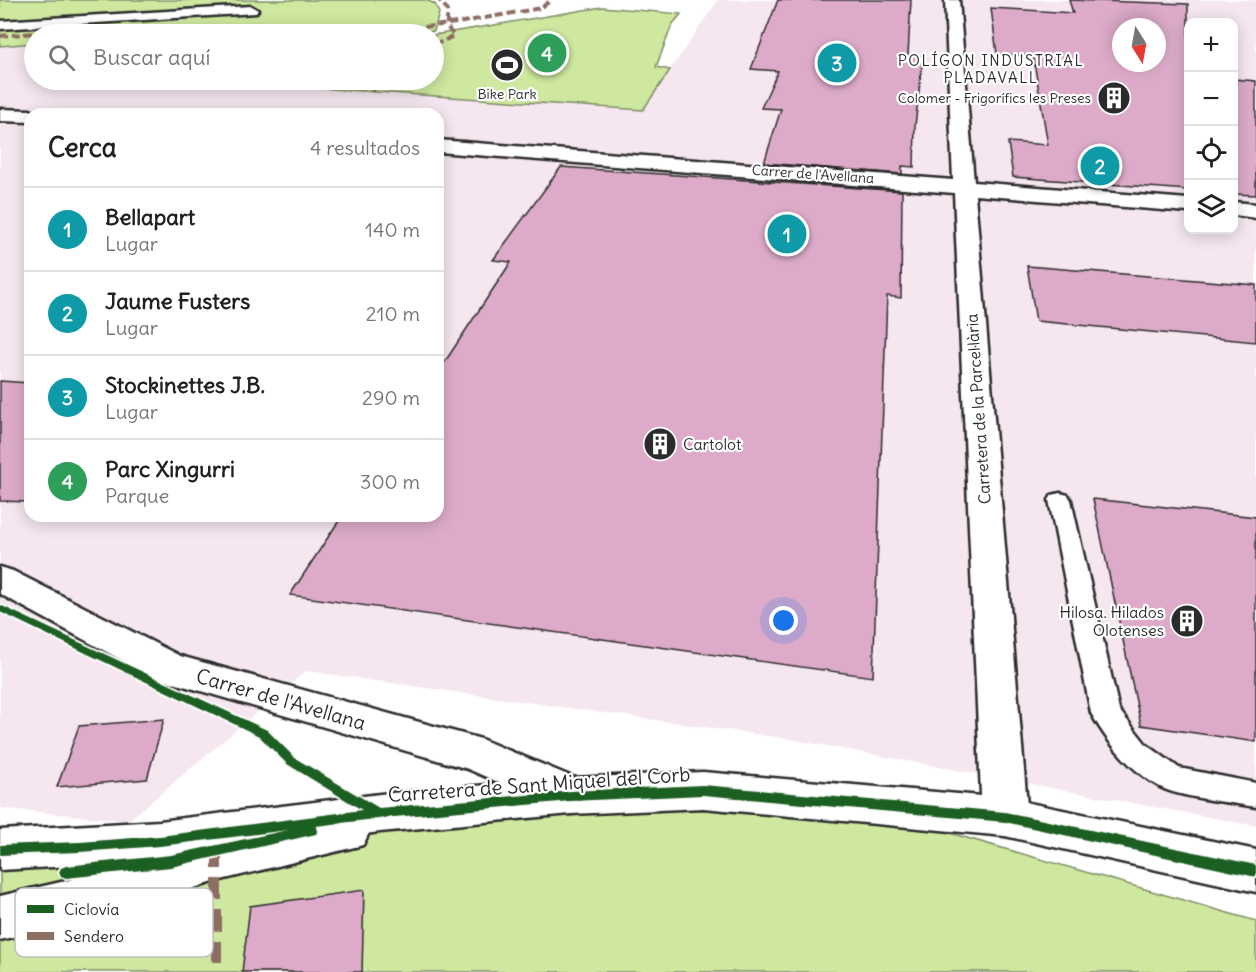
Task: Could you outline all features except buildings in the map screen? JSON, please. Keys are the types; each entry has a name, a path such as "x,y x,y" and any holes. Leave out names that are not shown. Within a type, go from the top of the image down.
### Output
{"street":[{"name":"Carretera de la Parcel·lària","path":"952,0 1005,817"},
{"path":"0,25 251,10"},
{"path":"0,115 24,116"},
{"name":"Carrer de l'Avellana","path":"444,146 964,185 1184,205"},
{"path":"1238,209 1256,211"},
{"name":"Carrer de l'Avellana","path":"0,579 167,667 481,756 572,796"},
{"name":"Carretera de Sant Miquel del Corb","path":"0,849 80,847 160,840 426,809 572,796 703,790 1005,817 1256,871"},
{"path":"124,888 217,861 321,838 426,809"},
{"path":"0,918 15,915"}],"lane":[{"path":"1060,501 1105,712 1136,752 1171,779 1256,795"}],"shaded area":[{"path":"718,0 1256,0 1256,826 790,739 306,671 128,821 0,808 0,42 24,42 24,90 359,90 643,110"}],"green space":[{"path":"0,0 426,0 435,4 439,13 436,24 24,24 24,44 0,46"},
{"path":"602,7 681,14 672,25 656,67 670,70 643,110 348,90 444,90 444,33"},
{"path":"548,794 908,821 1256,921 1256,972 0,972 0,838"}],"marked path":[{"path":"439,0 447,9 447,27 454,36 444,40"},
{"path":"444,25 541,8 551,0"},
{"path":"0,36 24,34"},
{"path":"217,848 217,972"}],"cycle path":[{"path":"0,608 263,733 291,761 379,814"},
{"path":"0,850 160,841 380,813 571,796 703,790 1005,817 1256,871"},
{"path":"66,872 171,861 312,830"}],"place":[{"name":"Parc Xingurri","path":"547,53"},
{"name":"Stockinettes J.B.","path":"837,63"},
{"name":"Bike Park","path":"507,65"},
{"name":"Colomer - Frigorífics les Preses","path":"1114,98"},
{"name":"Jaume Fusters","path":"1100,166"},
{"name":"Bellapart","path":"787,234"},
{"name":"Cartolot","path":"660,444"},
{"name":"Hilosa. Hilados Olotenses","path":"1187,621"}],"district":[{"name":"POLÍGON INDUSTRIAL PLADAVALL","path":"991,68"}]}
